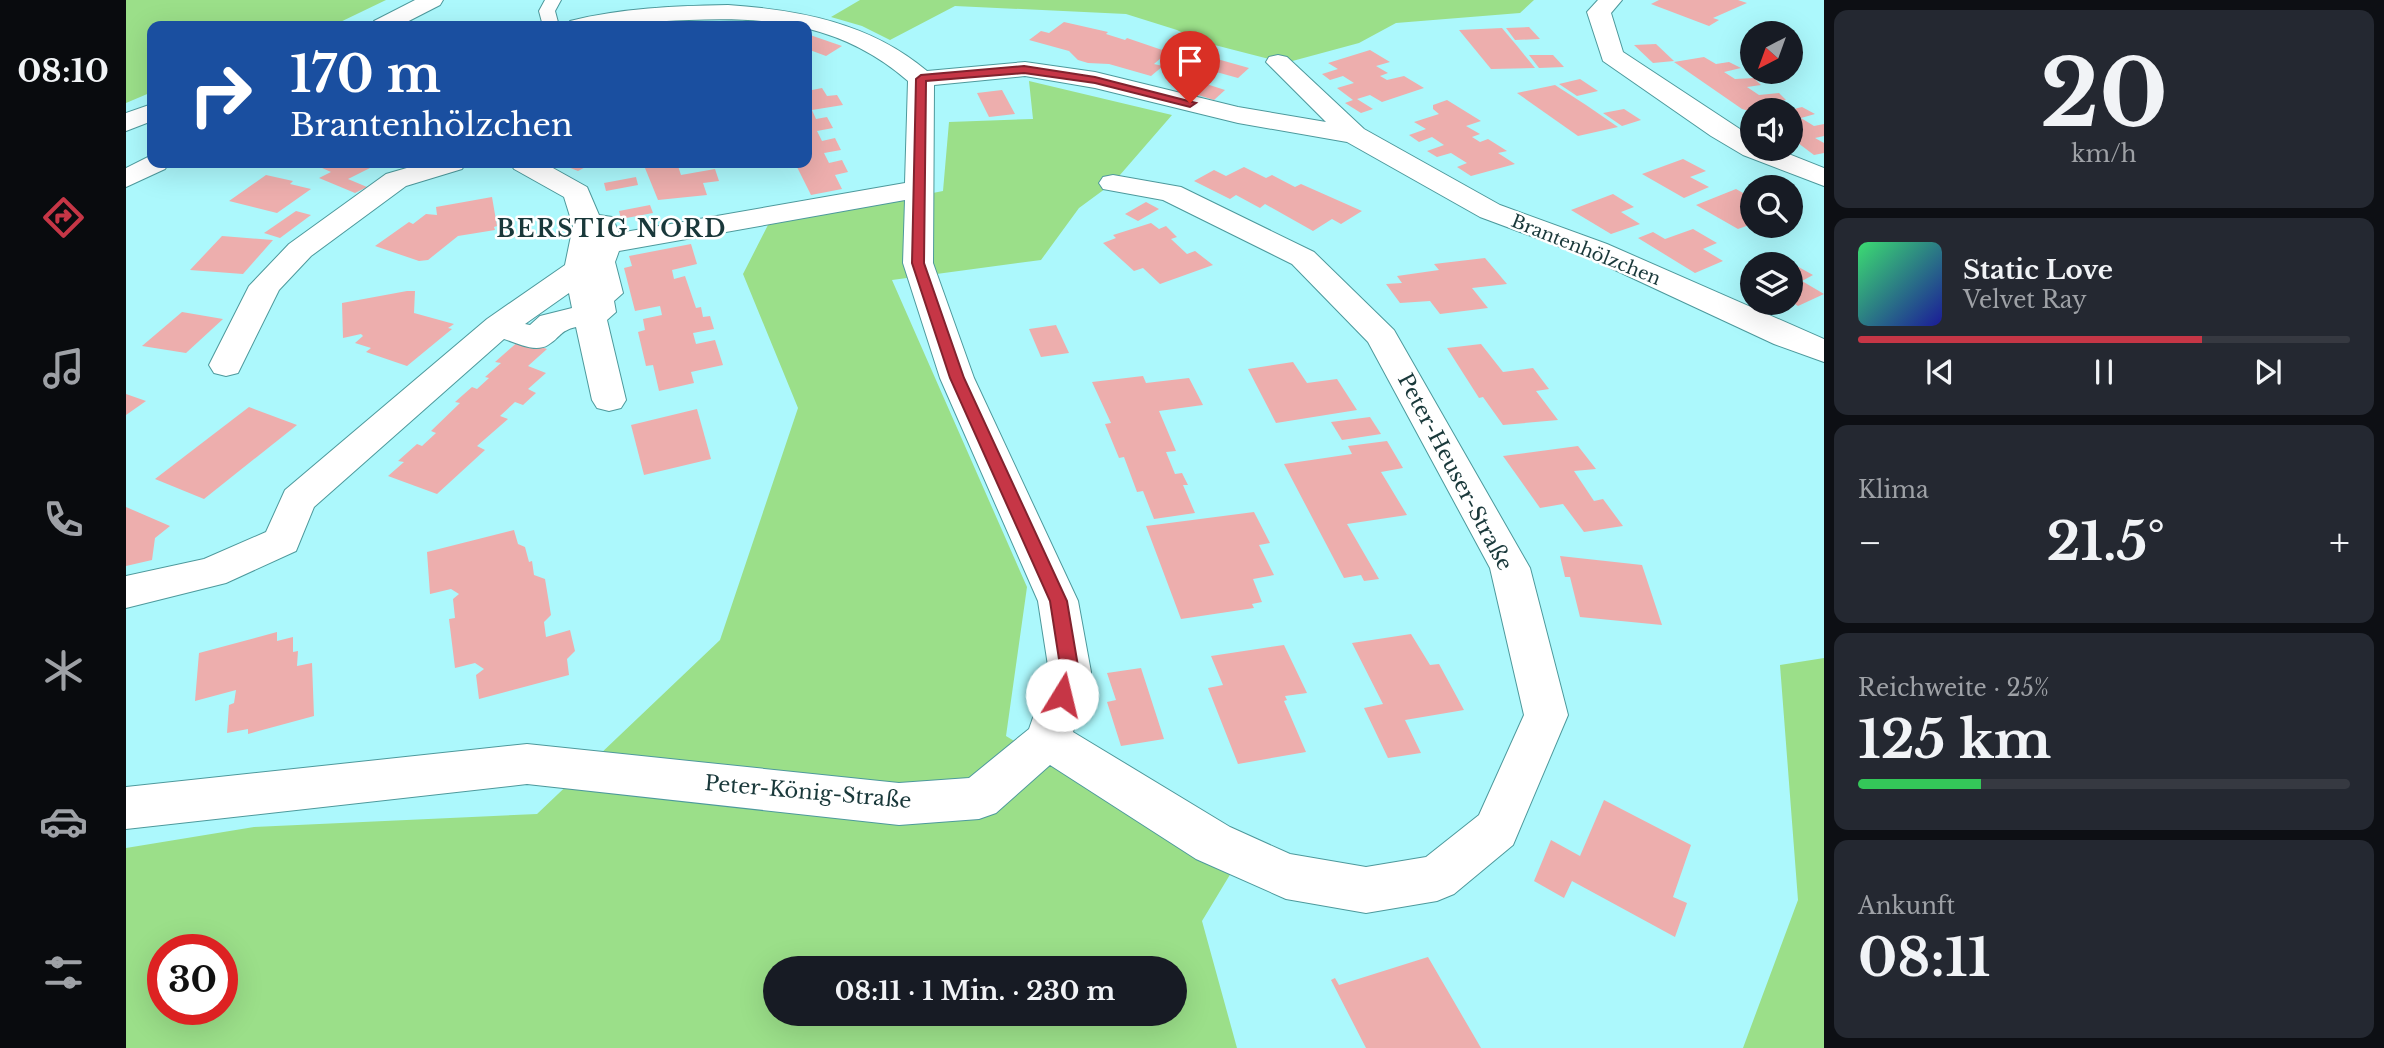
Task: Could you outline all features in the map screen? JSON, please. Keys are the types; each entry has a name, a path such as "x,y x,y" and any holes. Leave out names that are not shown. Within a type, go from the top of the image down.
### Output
{"street":[{"path":"392,21 432,0"},
{"path":"1611,0 1599,12 1612,56 1740,141"},
{"path":"558,7 682,14 764,13 809,21"},
{"path":"812,22 861,39 891,55 921,79 918,263 957,378 1058,601 1070,672 1048,740"},
{"name":"Brantenhölzchen","path":"1278,61 1355,135 1490,211 1596,250 1786,337 1824,351"},
{"name":"Brantenhölzchen","path":"921,79 1024,69 1095,80 1238,115 1355,135"},
{"path":"126,123 147,115"},
{"path":"1768,161 1824,204"},
{"path":"1782,161 1824,178"},
{"path":"126,179 147,167"},
{"path":"226,365 265,286 300,250 396,180 436,168"},
{"path":"533,168 577,193 590,246 588,314 608,400"},
{"name":"Peter-Heuser-Straße","path":"1048,740 1213,844 1286,876 1366,890 1437,878 1496,830 1546,715 1510,568 1382,337 1303,258 1171,193 1113,183"},
{"path":"126,592 212,572 282,541 298,500 499,326 548,295 590,246 919,189"},
{"path":"499,326 536,338 551,323 588,314"},
{"name":"Peter-König-Straße","path":"126,808 527,764 899,804 979,798 1048,740"}],"lane":[{"path":"550,21 547,11 558,7"}],"green space":[{"path":"126,0 386,0 342,21 147,21 147,94 126,103"},
{"path":"860,0 1534,0 1520,13 1396,23 1359,43 1285,63 1199,41 1177,30 1126,14 955,6 890,40 862,26 831,17"},
{"path":"1029,81 1172,115 1113,183 1079,208 1041,260 892,280 1027,587 1006,736 1231,873 1202,921 1237,1048 126,1048 126,848 254,827 537,814 720,640 798,408 743,274 768,225 943,191 949,122 1033,119"},
{"path":"1824,658 1824,1048 1743,1048 1798,900 1780,665"}],"building":[{"path":"1659,0 1738,0 1747,3 1713,18 1719,20 1709,26 1651,4"},
{"path":"1064,22 1108,32 1106,34 1168,52 1154,64 1163,66 1151,76 1109,64 1088,63 1078,60 1069,51 1029,40 1041,31 1049,33"},
{"path":"1529,27 1540,39 1515,40 1506,28"},
{"path":"1502,28 1535,68 1491,69 1459,30"},
{"path":"812,36 842,46 826,56 812,51"},
{"path":"1656,44 1674,61 1653,63 1634,45"},
{"path":"1370,50 1390,62 1376,66 1388,73 1380,76 1387,80 1404,76 1424,88 1382,102 1370,95 1357,99 1373,109 1361,113 1345,103 1353,100 1337,88 1354,83 1343,76 1330,80 1322,74 1338,69 1328,63"},
{"path":"1203,55 1249,68 1238,78 1191,65"},
{"path":"1529,55 1553,55 1564,67 1539,68"},
{"path":"1704,57 1716,64 1729,62 1740,68 1724,72 1735,79 1740,79 1740,84 1760,84 1747,87 1759,95 1779,93 1784,98 1740,98 1740,108 1674,62"},
{"path":"1580,79 1598,91 1577,96 1559,84"},
{"path":"1197,81 1225,90 1214,100 1185,91"},
{"path":"1555,85 1618,127 1578,136 1517,93"},
{"path":"822,88 827,96 837,95 843,105 812,110 812,90"},
{"path":"1002,90 1015,114 989,117 977,93"},
{"path":"1447,100 1481,121 1466,126 1480,134 1472,137 1480,142 1488,139 1507,151 1498,153 1515,164 1471,176 1457,167 1467,163 1451,153 1437,157 1427,151 1444,145 1432,137 1419,142 1409,135 1426,129 1414,122 1439,114 1433,109 1433,105"},
{"path":"1803,108 1815,114 1803,117"},
{"path":"1624,109 1641,120 1622,126 1603,113"},
{"path":"812,110 816,119 827,117 833,128 817,131 822,141 835,138 841,150 824,153 829,163 842,160 848,172 835,175 842,189 811,195 798,168 812,168"},
{"path":"1803,119 1814,126 1824,124 1824,136 1815,138 1824,143 1824,153 1814,155 1803,147"},
{"path":"1683,159 1706,171 1690,177 1709,187 1684,198 1642,174"},
{"path":"1244,167 1266,178 1272,175 1295,187 1301,184 1362,211 1341,224 1332,219 1313,231 1265,204 1260,208 1236,195 1230,199 1194,181 1214,170 1226,176"},
{"path":"322,168 370,168 348,179 367,187 355,193 319,178 331,172"},
{"path":"645,168 679,168 681,175 715,169 719,181 703,183 707,195 658,200"},
{"path":"266,175 293,181 290,184 311,189 277,213 229,201"},
{"path":"636,177 638,185 606,191 604,183"},
{"path":"1736,189 1740,191 1740,228 1738,229 1696,205"},
{"path":"1613,194 1634,207 1621,212 1640,224 1611,234 1571,210"},
{"path":"492,197 497,226 494,227 495,230 458,236 428,260 419,261 375,246 409,222 413,224 426,214 437,215 436,207"},
{"path":"1146,202 1159,209 1138,221 1125,214"},
{"path":"650,205 653,213 621,219 619,211"},
{"path":"296,211 311,215 280,238 264,233"},
{"path":"1151,223 1159,229 1166,226 1177,237 1171,239 1187,254 1195,251 1213,265 1160,284 1143,268 1134,271 1103,243 1116,238 1113,235"},
{"path":"1693,229 1717,243 1703,249 1723,261 1695,273 1638,238 1653,232 1665,239"},
{"path":"222,236 273,240 243,274 190,270"},
{"path":"691,244 697,264 672,270 674,279 685,276 696,308 701,307 703,317 710,316 714,329 693,333 696,344 715,340 723,365 691,372 694,383 659,391 653,365 646,366 638,332 645,330 643,319 662,315 660,306 635,311 624,268 632,266 629,256"},
{"path":"1485,258 1507,284 1472,288 1488,308 1440,314 1430,301 1400,303 1386,284 1402,283 1397,276 1439,270 1434,264"},
{"path":"1803,269 1813,275 1803,280"},
{"path":"1803,282 1824,294 1803,304"},
{"path":"415,291 414,313 454,324 448,328 452,329 407,366 366,352 371,348 355,343 363,336 361,334 343,338 342,303"},
{"path":"182,312 223,319 186,353 142,346"},
{"path":"1056,325 1069,353 1041,357 1029,329"},
{"path":"520,340 547,349 528,366 546,373 528,389 536,393 523,405 515,402 500,416 508,419 477,446 485,450 437,494 388,476 404,462 398,461 417,444 422,446 436,433 431,431 460,403 455,402 472,387 477,389 489,378 485,377 501,363 495,362"},
{"path":"1481,344 1503,372 1533,368 1549,389 1536,391 1558,420 1503,425 1483,397 1479,398 1447,348"},
{"path":"1293,362 1307,383 1337,379 1357,410 1276,423 1248,369"},
{"path":"1143,376 1146,383 1189,378 1203,405 1159,411 1176,451 1166,452 1175,474 1182,473 1188,485 1183,485 1195,513 1154,519 1143,491 1137,492 1124,457 1119,458 1105,424 1111,423 1092,382"},
{"path":"126,394 146,401 126,415"},
{"path":"249,407 297,425 204,499 155,479"},
{"path":"697,409 711,459 644,475 631,425"},
{"path":"1370,417 1381,434 1342,440 1331,422"},
{"path":"1387,441 1403,468 1381,472 1407,515 1347,524 1379,579 1364,581 1361,575 1344,578 1284,464 1352,454 1348,446"},
{"path":"1578,446 1596,469 1574,471 1594,501 1603,499 1623,526 1584,532 1563,504 1540,508 1503,456"},
{"path":"126,507 170,526 155,538 152,560 126,566"},
{"path":"1254,512 1270,543 1259,545 1274,575 1253,579 1262,602 1252,604 1254,608 1181,619 1146,526"},
{"path":"514,530 518,544 525,547 529,562 532,561 534,575 545,579 551,615 544,622 546,637 570,630 575,651 567,659 569,675 479,699 476,675 484,669 475,663 455,668 449,619 455,618 453,599 459,594 451,589 430,594 427,552"},
{"path":"1560,556 1642,565 1662,625 1580,617 1570,577 1565,577"},
{"path":"277,632 277,641 293,637 293,652 298,651 297,666 312,663 314,716 248,734 248,729 227,733 229,705 234,703 236,690 195,701 199,653"},
{"path":"1411,634 1430,665 1439,664 1464,710 1405,720 1421,753 1388,758 1364,708 1383,704 1352,643"},
{"path":"1284,645 1307,693 1285,696 1287,700 1284,701 1306,752 1238,764 1208,688 1223,685 1211,656"},
{"path":"1141,668 1164,739 1121,746 1107,702 1116,700 1107,673"},
{"path":"1604,800 1691,845 1673,897 1687,903 1675,937 1572,881 1564,898 1534,881 1551,840 1580,856"},
{"path":"1428,957 1481,1048 1366,1048 1331,980 1335,978 1339,985"}],"district":[{"name":"BERSTIG NORD","path":"612,229"}],"route":[{"path":"1062,695 1070,672 1058,601 957,378 918,263 921,79 1024,69 1095,80 1190,103"}]}
